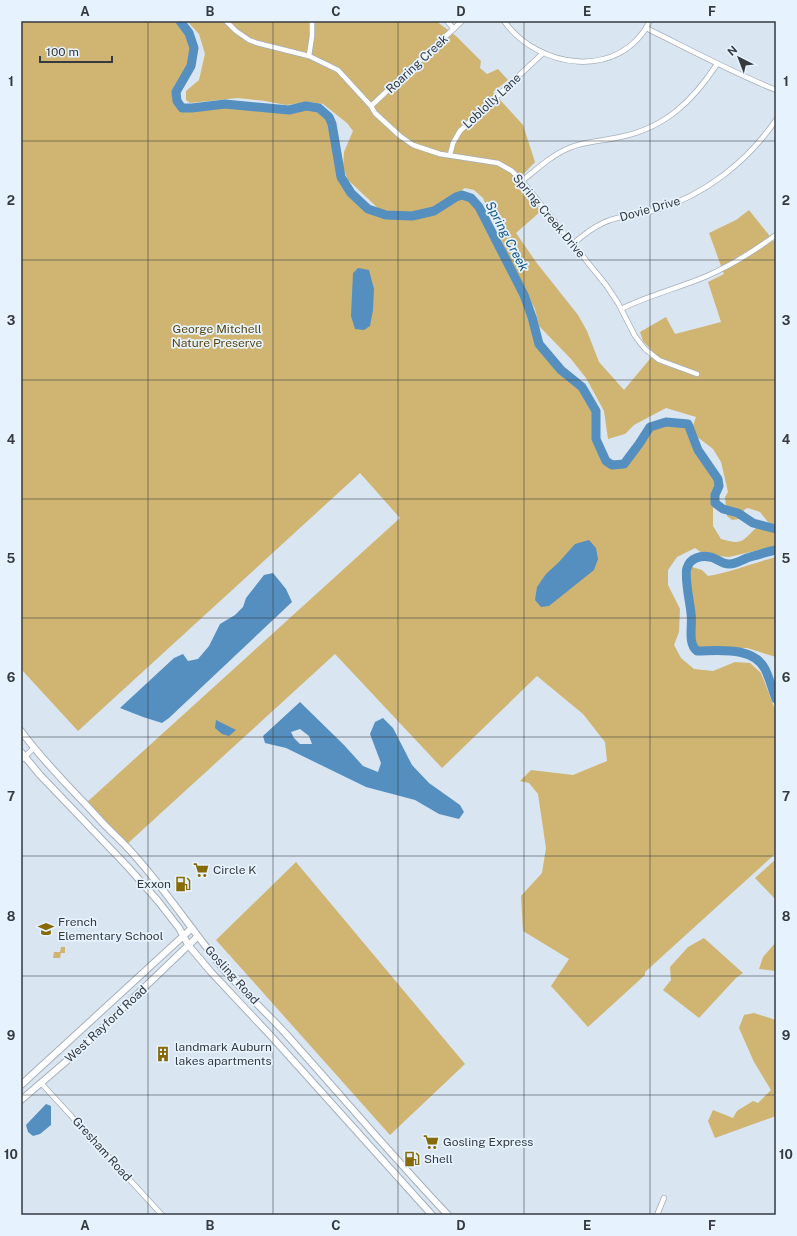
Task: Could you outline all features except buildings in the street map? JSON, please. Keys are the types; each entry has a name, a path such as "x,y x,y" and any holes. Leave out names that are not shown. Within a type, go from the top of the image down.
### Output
{"main road":[{"name":"Gosling Road","path":"21,731 51,769 84,801 101,821 134,854 192,928 197,937 236,982 279,1027 386,1148 448,1215"},
{"name":"Gosling Road","path":"22,756 128,867 158,901 184,936 189,946 211,972 249,1014 272,1036 432,1215"},
{"name":"West Rayford Road","path":"21,1085 192,928"},
{"name":"West Rayford Road","path":"21,1100 87,1042 197,937"}],"street":[{"name":"Spring Creek Drive","path":"226,21 236,31 249,40 309,56 338,70 371,106 375,113 400,136 413,145 428,151 498,163 512,171 522,181 606,285 635,336 645,349 659,360 697,374"},
{"path":"309,56 312,36 312,21"},
{"path":"447,21 454,29"},
{"name":"Roaring Creek","path":"371,106 462,21"},
{"path":"504,21 522,42 543,53 571,61 591,62 618,54 634,44 650,21"},
{"path":"646,28 717,64 776,90"},
{"name":"Loblolly Lane","path":"450,155 453,143 460,131 543,53"},
{"path":"522,181 550,159 568,148 629,135 666,119 688,101 703,85 717,64"},
{"name":"Dovie Drive","path":"573,244 604,222 655,210 676,203 707,187 727,173 744,157 765,136 776,120"},
{"path":"621,309 728,266 776,235"},
{"path":"22,756 34,748"},
{"name":"Gresham Road","path":"42,1083 162,1215"},
{"path":"657,1215 664,1198"}],"green space":[{"name":"George Mitchell Nature Preserve","path":"21,21 180,21 189,33 194,48 191,66 176,92 177,101 182,108 225,104 289,110 306,106 319,108 329,117 332,124 341,177 351,193 368,209 386,215 412,216 434,211 456,197 462,195 471,198 479,207 524,295 532,317 539,344 561,370 582,387 596,411 596,439 606,461 612,465 624,464 650,427 666,422 688,424 691,431 696,417 666,408 634,425 625,434 608,439 604,411 586,378 571,359 539,326 535,309 511,262 483,198 474,190 465,188 433,209 410,214 380,210 348,180 343,167 344,152 353,131 347,123 323,104 310,102 286,105 238,98 190,103 186,100 186,91 199,80 205,54 199,34 187,21 436,21 456,36 481,61 480,68 487,74 498,69 508,80 493,92 523,125 535,162 517,181 541,211 516,233 536,262 578,315 587,331 599,362 624,390 649,360 653,352 643,341 640,332 666,317 675,334 721,322 708,282 724,274 709,233 736,220 749,210 776,244 776,526 768,522 760,512 748,508 745,509 739,519 732,520 727,516 725,497 728,492 721,462 713,449 691,432 698,450 718,479 719,486 715,495 715,503 713,505 713,526 721,539 734,542 741,541 757,527 774,531 776,533 776,545 729,557 705,555 695,548 677,557 668,570 668,585 680,609 679,632 674,645 681,658 694,669 713,671 735,662 750,663 761,673 776,712 776,853 645,972 645,975 588,1027 551,986 569,959 523,931 521,896 542,873 546,848 538,794 529,783 520,781 531,770 573,775 607,761 605,742 583,714 537,676 442,768 335,654 126,845 86,803 400,518 360,473 78,731 21,669"},
{"path":"776,557 776,657 747,648 699,649 692,642 694,609 692,597 686,581 686,570 692,567 702,570 708,576"},
{"path":"776,859 776,900 755,878"},
{"path":"296,862 465,1064 390,1135 216,940"},
{"path":"704,938 743,973 736,978 699,1018 663,990 671,980 670,967 688,947"},
{"path":"776,942 776,971 759,969 763,957"},
{"path":"61,947 65,947 65,953 61,953 60,958 53,958 54,952 60,952"},
{"path":"754,1013 776,1020 776,1116 715,1138 708,1121 713,1110 733,1118 737,1111 753,1101 758,1103 771,1090 754,1062 739,1028 744,1015"}],"water":[{"path":"358,268 369,270 374,289 373,310 370,326 364,330 355,329 351,316 353,273"},
{"path":"589,540 596,548 598,559 594,570 549,606 541,607 535,600 537,587 546,574 575,544"},
{"path":"273,573 286,589 292,602 169,718 162,723 120,708 174,658 183,654 188,661 198,659 209,646 220,624 235,615 243,607 246,598 264,575"},
{"path":"300,702 363,766 378,772 381,763 370,734 375,722 383,718 393,728 412,765 429,783 460,805 464,812 459,819 439,814 415,800 366,787 286,748 265,743 263,736","holes":["300,729 309,736 312,744 300,744 291,732"]},
{"path":"216,720 236,730 229,736 222,734 215,728"},
{"path":"46,1104 51,1106 51,1125 40,1134 33,1136 28,1132 26,1125"}],"waterway":[{"name":"Spring Creek","path":"180,21 189,33 194,48 191,66 176,92 177,101 182,108 225,104 289,110 306,106 319,108 329,117 332,124 341,177 351,193 368,209 386,215 412,216 434,211 456,197 462,195 471,198 479,207 524,295 532,317 539,344 561,370 582,387 596,411 596,439 606,461 612,465 624,464 650,427 666,422 688,424 698,450 718,479 719,486 715,495 715,503 723,509 738,513 753,523 776,529"},
{"name":"Spring Creek","path":"776,550 732,564 727,564 710,557 703,556 693,560 688,565 686,572 691,618 691,639 694,648 697,651 735,651 752,656 760,662 765,669 776,699"}],"place":[{"name":"Circle K","path":"201,870"},
{"name":"Exxon","path":"183,884"},
{"name":"French Elementary School","path":"46,929"},
{"name":"landmark Auburn lakes apartments","path":"163,1054"},
{"name":"Gosling Express","path":"431,1142"},
{"name":"Shell","path":"412,1159"}]}
